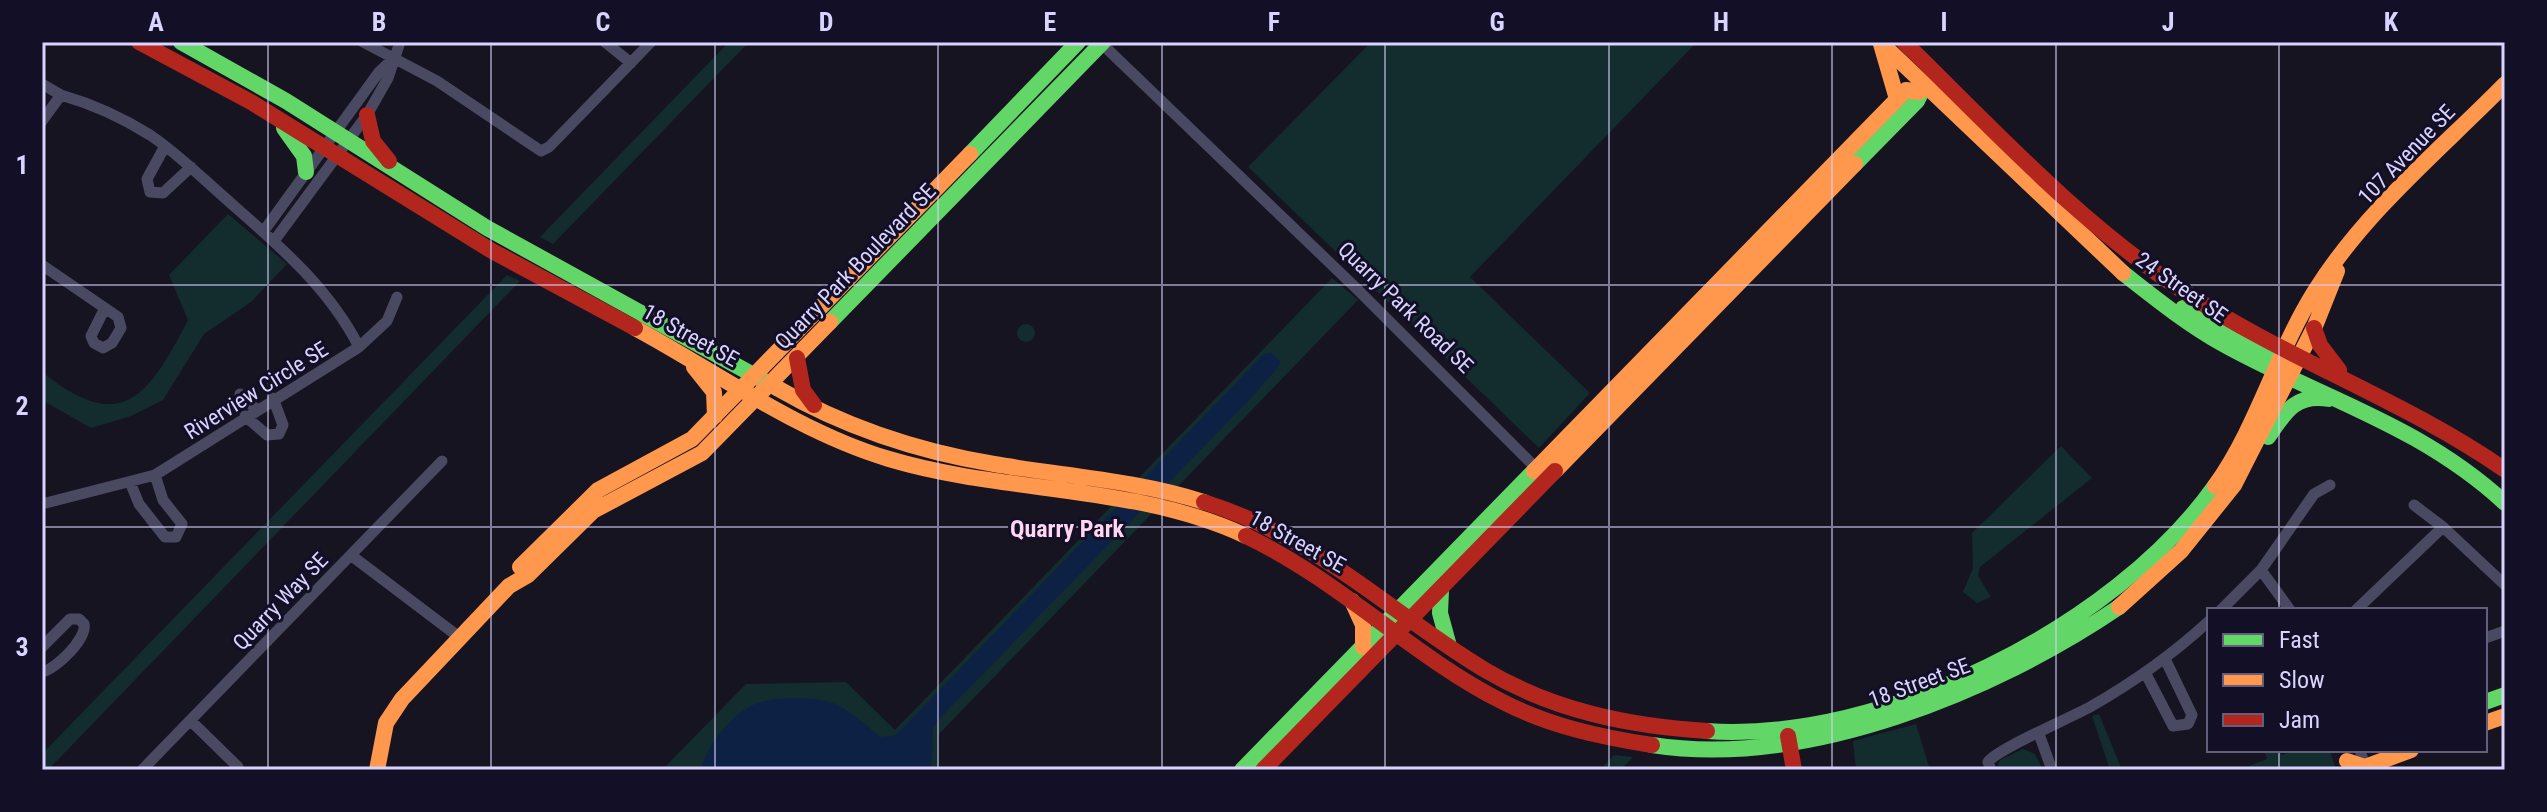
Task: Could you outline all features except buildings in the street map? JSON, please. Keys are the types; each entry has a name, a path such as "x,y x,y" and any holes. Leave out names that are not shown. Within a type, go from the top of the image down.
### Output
{"main road":[{"name":"18 Street SE","path":"139,42 272,115 508,260 843,442 913,467 1004,486 1172,512 1220,525 1286,555 1492,697 1573,730 1629,744 1687,750 1878,722 2001,674 2107,615 2148,585 2205,525 2255,448 2287,361"},
{"name":"18 Street SE","path":"181,42 341,136 459,211 817,409 869,433 951,459 1142,487 1223,507 1290,535 1488,672 1538,699 1614,723 1699,734 1788,736 1963,677 2019,650 2109,595 2145,567 2201,505 2232,460 2287,361"},
{"name":"Quarry Park Boulevard SE","path":"377,770 386,723 402,699 509,586 520,567 598,490 692,439 1078,42"},
{"name":"Quarry Park Boulevard SE","path":"509,586 528,575 593,511 702,453 1101,42"},
{"path":"1880,42 1897,99"},
{"name":"24 Street SE","path":"1880,42 1922,88 2097,251 2198,329 2246,354 2344,376 2421,415 2505,470"},
{"name":"24 Street SE","path":"1904,42 2106,234 2287,361 2364,409 2422,439 2478,478 2505,503"},
{"name":"107 Avenue SE","path":"2287,361 2317,288 2355,238 2505,84"},
{"path":"1242,770 1263,766 1392,628 1697,317 1917,101 1922,88 1906,90 1897,99 1697,317"},
{"path":"272,115 299,147 306,172"},
{"path":"367,115 373,141 400,174"},
{"name":"107 Avenue SE","path":"2287,361 2314,328 2341,258"},
{"path":"2145,291 2164,297 2287,361"},
{"path":"2314,328 2328,358 2344,376"},
{"path":"681,354 714,392 715,416"},
{"path":"2246,354 2261,378 2265,398"},
{"path":"797,358 803,390 817,409"},
{"path":"2255,448 2265,441 2286,410 2305,396 2313,395 2364,409"},
{"path":"1407,614 1441,591 1544,475"},
{"path":"1441,591 1440,613 1449,646"},
{"path":"1349,596 1361,617 1363,647"},
{"path":"1263,766 1363,647 1392,628"},
{"path":"1788,736 1794,770"},
{"path":"2355,760 2400,752"}],"street":[{"path":"363,42 454,92 541,151 549,147 651,42"},
{"path":"341,136 367,115 381,93 400,42"},
{"path":"605,42 631,63"},
{"name":"Quarry Park Road SE","path":"1101,42 1544,475"},
{"path":"274,241 379,72 394,58"},
{"name":"Riverview Circle SE","path":"42,84 61,95 102,110 165,146 191,167 274,241 320,288 359,347 317,376 273,398 155,475 43,502"},
{"path":"43,117 61,95"},
{"path":"165,146 147,179 150,192 163,193 191,167"},
{"path":"263,232 306,172 330,152"},
{"path":"42,265 105,308"},
{"path":"359,347 387,321 397,297"},
{"path":"240,394 267,435 279,434 283,425 273,398"},
{"path":"352,556 442,461"},
{"path":"130,482 155,528 165,537 176,537 182,524 163,500 155,475"},
{"path":"2223,608 2261,570 2314,494 2330,485"},
{"path":"2414,505 2443,527 2505,585"},
{"path":"2358,608 2443,527"},
{"name":"Quarry Way SE","path":"142,770 352,556 459,637"},
{"path":"2261,570 2289,608"},
{"path":"42,647 70,619 79,619 84,624 82,636 48,671 42,672"},
{"path":"1991,770 1988,762 1994,753 2039,734 2146,674 2166,661 2207,623"},
{"path":"2146,674 2173,726 2188,724 2192,715 2166,661"},
{"path":"191,721 238,767"},
{"path":"2039,734 2052,770"}],"green space":[{"path":"729,42 749,42 553,244 540,237"},
{"path":"1371,42 1697,42 1470,277 1590,393 1539,448 1248,167"},
{"path":"228,214 287,264 251,302 204,334 163,400 131,416 91,428 42,400 42,372 70,392 94,402 114,404 131,398 146,387 188,320 169,275"},
{"path":"507,275 520,281 48,770 42,770 42,754"},
{"path":"1332,278 1358,300 938,735 939,770 662,770 746,684 846,682 895,730"},
{"path":"1026,324 1035,333 1026,342 1017,333"},
{"path":"2061,446 2092,478 1980,567 1978,576 1991,597 1977,603 1963,592 1973,568 1972,533"},
{"path":"2099,714 2122,770 2110,770 2092,716"},
{"path":"1916,724 1930,770 1856,770 1853,741"},
{"path":"2023,749 2035,754 2043,770 1996,770 2000,760"},
{"path":"2265,752 2280,752 2282,755 2290,752 2331,752 2336,770 2238,770 2267,759"},
{"path":"1614,755 1633,757 1620,770 1600,770"}],"water":[{"path":"1272,353 1280,361 1279,366 1247,402 938,720 933,728 931,770 701,770 714,741 738,715 755,704 784,698 827,701 848,711 881,737 896,735 1264,354"}],"traffic: fast":[{"path":"181,42 286,101 487,228 777,388"},
{"path":"970,154 1078,42"},
{"path":"830,322 1103,42"},
{"path":"1855,164 1917,101 1925,85"},
{"path":"284,128 304,156 306,172"},
{"path":"2123,273 2210,336 2404,432 2472,476 2505,503"},
{"path":"2183,308 2284,359"},
{"path":"2268,437 2292,406 2308,399 2329,399"},
{"path":"1242,770 1534,471"},
{"path":"1707,731 1775,730 1846,718 1918,696 1989,666 2056,629 2118,586 2171,538 2215,486"},
{"path":"1441,591 1440,613 1449,646"},
{"path":"1652,745 1711,749 1772,746 1834,734 1896,717 2015,668 2119,607"},
{"path":"2487,701 2505,695"}],"traffic: slow":[{"path":"1880,42 2123,273"},
{"path":"1881,44 1897,99"},
{"path":"2215,486 2243,439 2301,315 2335,262 2404,182 2505,84"},
{"path":"1534,471 1906,90 1919,92"},
{"path":"520,567 598,490 692,439 970,154"},
{"path":"1555,471 1855,164"},
{"path":"2119,607 2181,551 2234,485 2315,326 2337,271"},
{"path":"377,770 386,723 402,699 509,586 528,575 593,511 702,453 830,322"},
{"path":"635,328 791,418 889,459 933,470 1160,507 1204,519 1246,536"},
{"path":"694,367 714,392 715,416"},
{"path":"777,388 829,415 909,445 994,464 1126,483 1204,502"},
{"path":"1352,601 1363,625 1363,647"},
{"path":"2487,722 2505,716"},
{"path":"2347,761 2365,767 2406,752"}],"traffic: jam":[{"path":"139,42 251,102 492,251 635,328"},
{"path":"1904,42 2039,175 2147,266 2225,317 2427,422 2505,470"},
{"path":"367,115 373,141 389,161"},
{"path":"2314,328 2320,345 2339,370"},
{"path":"797,358 803,390 814,405"},
{"path":"1263,770 1555,471"},
{"path":"1204,502 1246,518 1318,556 1449,647 1511,684 1593,714 1649,725 1707,731"},
{"path":"1246,536 1312,574 1436,662 1501,701 1575,729 1652,745"},
{"path":"1788,736 1794,770"}],"district":[{"name":"Quarry Park","path":"1067,529"}]}
